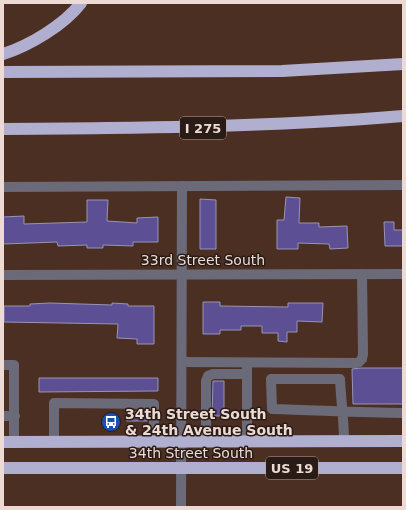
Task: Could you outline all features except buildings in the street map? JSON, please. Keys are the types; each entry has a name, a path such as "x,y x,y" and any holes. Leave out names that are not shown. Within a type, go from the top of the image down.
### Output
{"highway":[{"path":"3,54 14,51 59,25 81,3"},
{"path":"3,72 282,71 403,64"},
{"name":"I 275","path":"3,129 207,128 336,122 403,116"},
{"name":"34th Street South","path":"9,442 403,441"},
{"name":"34th Street South","path":"3,468 403,468"}],"street":[{"path":"3,187 403,185"},
{"path":"181,507 182,186"},
{"name":"33rd Street South","path":"3,275 182,273 403,274"},
{"path":"182,362 358,363 362,359 363,354 362,274"},
{"path":"247,363 247,442"},
{"path":"3,365 14,365 15,416 9,442"},
{"path":"206,442 206,381 208,376 214,374 247,374"},
{"path":"344,441 342,413 340,379 271,379 272,410 328,410 342,413 403,413"},
{"path":"54,442 54,403 154,404 154,442"},
{"path":"3,416 15,416"}],"place":[{"name":"34th Street South & 24th Avenue South","path":"111,422"}]}
